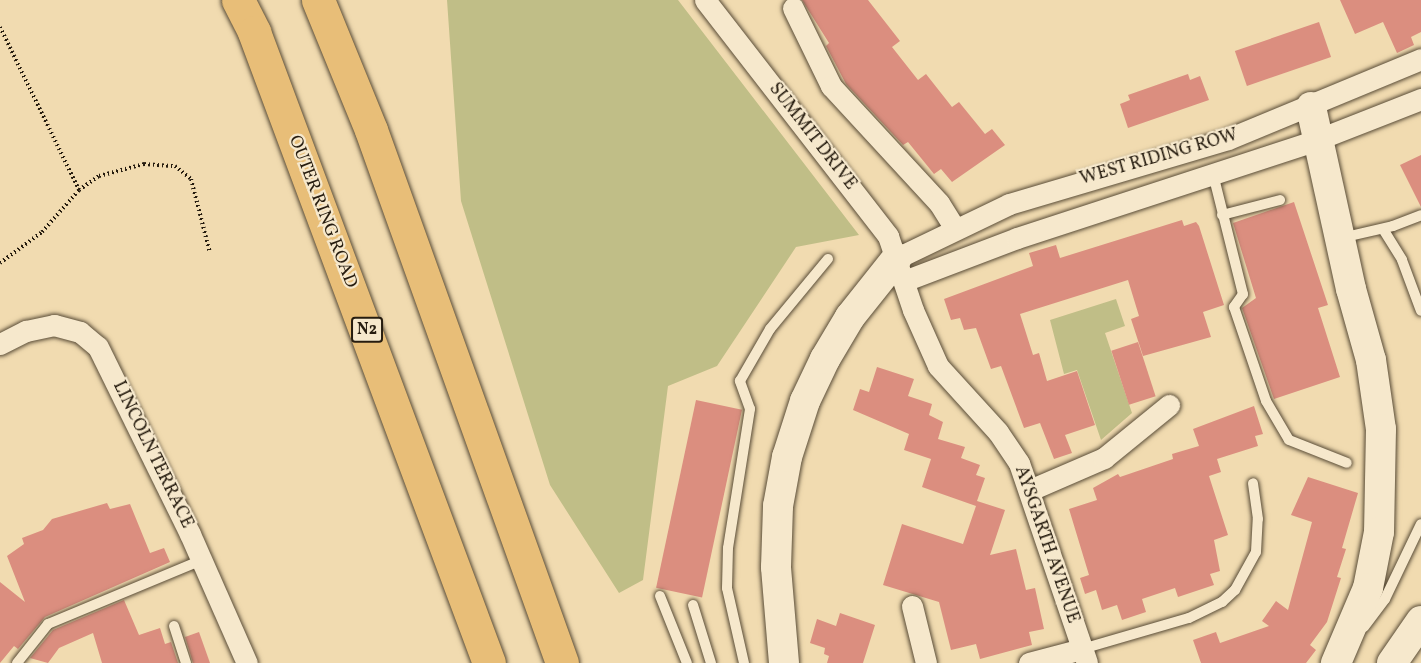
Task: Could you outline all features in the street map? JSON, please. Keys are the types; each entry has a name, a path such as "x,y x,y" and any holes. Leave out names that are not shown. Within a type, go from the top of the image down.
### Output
{"highway":[{"name":"OUTER RING ROAD","path":"238,0 271,76 489,663"},
{"path":"318,0 371,130 562,663"}],"main road":[{"path":"1311,107 1378,395 1382,459 1378,532 1368,588 1336,663"},
{"path":"784,663 776,567 778,506 787,457 805,401 825,359 850,316 894,274"},
{"path":"1392,663 1421,621"}],"street":[{"name":"SUMMIT DRIVE","path":"705,0 876,218 894,274"},
{"path":"793,8 831,86 939,202 954,227"},
{"name":"WEST RIDING ROW","path":"894,274 954,227 1069,184 1204,146 1311,107 1421,59"},
{"name":"WEST RIDING ROW","path":"894,274 1017,238 1319,139 1421,99"},
{"path":"1204,146 1213,174"},
{"name":"AYSGARTH AVENUE","path":"894,274 938,366 1003,440 1030,490 1084,656"},
{"name":"LINCOLN TERRACE","path":"0,344 26,331 54,325 80,332 98,346 202,560 247,663"},
{"path":"1030,490 1104,458 1169,405"},
{"path":"912,606 926,663"},
{"path":"1029,663 1084,656"}],"lane":[{"path":"1213,174 1243,294 1234,307 1271,412 1294,444 1347,463"},
{"path":"1222,215 1280,200"},
{"path":"1341,238 1383,229 1421,215"},
{"path":"1383,229 1402,260 1421,311"},
{"path":"744,663 727,588 728,548 750,409 740,381 770,329 828,259"},
{"path":"1084,656 1189,618 1222,602 1235,590 1256,552 1258,519 1253,483"},
{"path":"1336,663 1385,599 1421,524"},
{"path":"17,663 48,624 202,560"},
{"path":"660,596 687,663"},
{"path":"693,605 711,663"},
{"path":"174,626 186,663"}],"path":[{"path":"0,27 79,190"},
{"path":"0,262 42,232 79,190 99,176 144,164 175,166 191,179 210,253"}],"shaded area":[{"path":"447,0 678,0 859,235 796,247 717,366 668,386 643,580 619,593 550,485 461,201"},
{"path":"1116,299 1125,326 1105,333 1132,413 1101,440 1077,370 1064,374 1050,320"}],"building":[{"path":"802,0 868,0 900,41 892,47 918,80 926,74 952,107 959,102 985,134 992,129 1005,145 952,182 941,169 934,174 908,142 903,145 846,84 826,46 829,43"},
{"path":"1340,0 1421,0 1421,32 1411,37 1414,45 1397,53 1383,22 1355,34"},
{"path":"1319,22 1331,57 1247,86 1235,51"},
{"path":"1188,74 1190,80 1200,76 1209,100 1128,128 1120,104 1130,100 1128,95"},
{"path":"1421,155 1421,207 1400,165"},
{"path":"1294,202 1328,305 1318,308 1340,377 1274,399 1242,308 1256,298 1233,223"},
{"path":"1182,220 1184,226 1196,222 1199,226 1224,305 1203,312 1211,337 1143,356 1131,319 1139,316 1128,280 1020,314 1033,355 1039,353 1047,381 1077,371 1095,425 1065,435 1072,453 1054,459 1040,423 1024,428 1001,366 991,369 976,328 964,330 960,318 951,320 944,299 1033,266 1029,253 1056,245 1060,258"},
{"path":"1138,342 1156,396 1129,405 1111,351"},
{"path":"877,367 914,379 908,396 932,404 929,415 943,422 938,439 965,447 961,458 980,465 976,475 985,478 977,501 1005,510 990,555 1016,549 1026,590 1035,588 1044,629 1029,632 1032,645 980,659 976,644 951,650 939,602 883,585 902,524 963,544 976,506 922,487 931,459 904,450 909,434 853,410 860,389 869,392"},
{"path":"696,400 742,410 702,598 656,588"},
{"path":"1254,406 1263,434 1255,436 1258,446 1217,459 1221,472 1209,476 1228,535 1214,540 1220,571 1210,574 1214,585 1178,597 1175,588 1142,599 1146,612 1122,620 1117,605 1102,610 1096,590 1085,594 1080,578 1089,575 1069,509 1097,500 1093,488 1118,474 1120,477 1173,459 1172,454 1199,446 1193,429"},
{"path":"1308,477 1358,493 1342,548 1346,549 1337,577 1341,578 1327,622 1310,645 1316,650 1306,663 1201,663 1193,640 1216,632 1220,643 1269,626 1262,621 1276,601 1288,610 1312,522 1291,515"},
{"path":"107,503 110,509 130,504 150,553 164,548 170,562 45,617 18,649 14,646 0,663 0,582 25,602 7,556 24,544 22,538 43,530 52,519"},
{"path":"124,600 139,635 160,628 165,644 171,642 178,663 102,663 93,633 59,648 48,663 30,658 53,630"},
{"path":"840,613 875,625 863,663 827,663 829,656 824,654 825,648 810,643 817,619 836,626"},
{"path":"199,632 210,663 193,663 185,637"}]}
